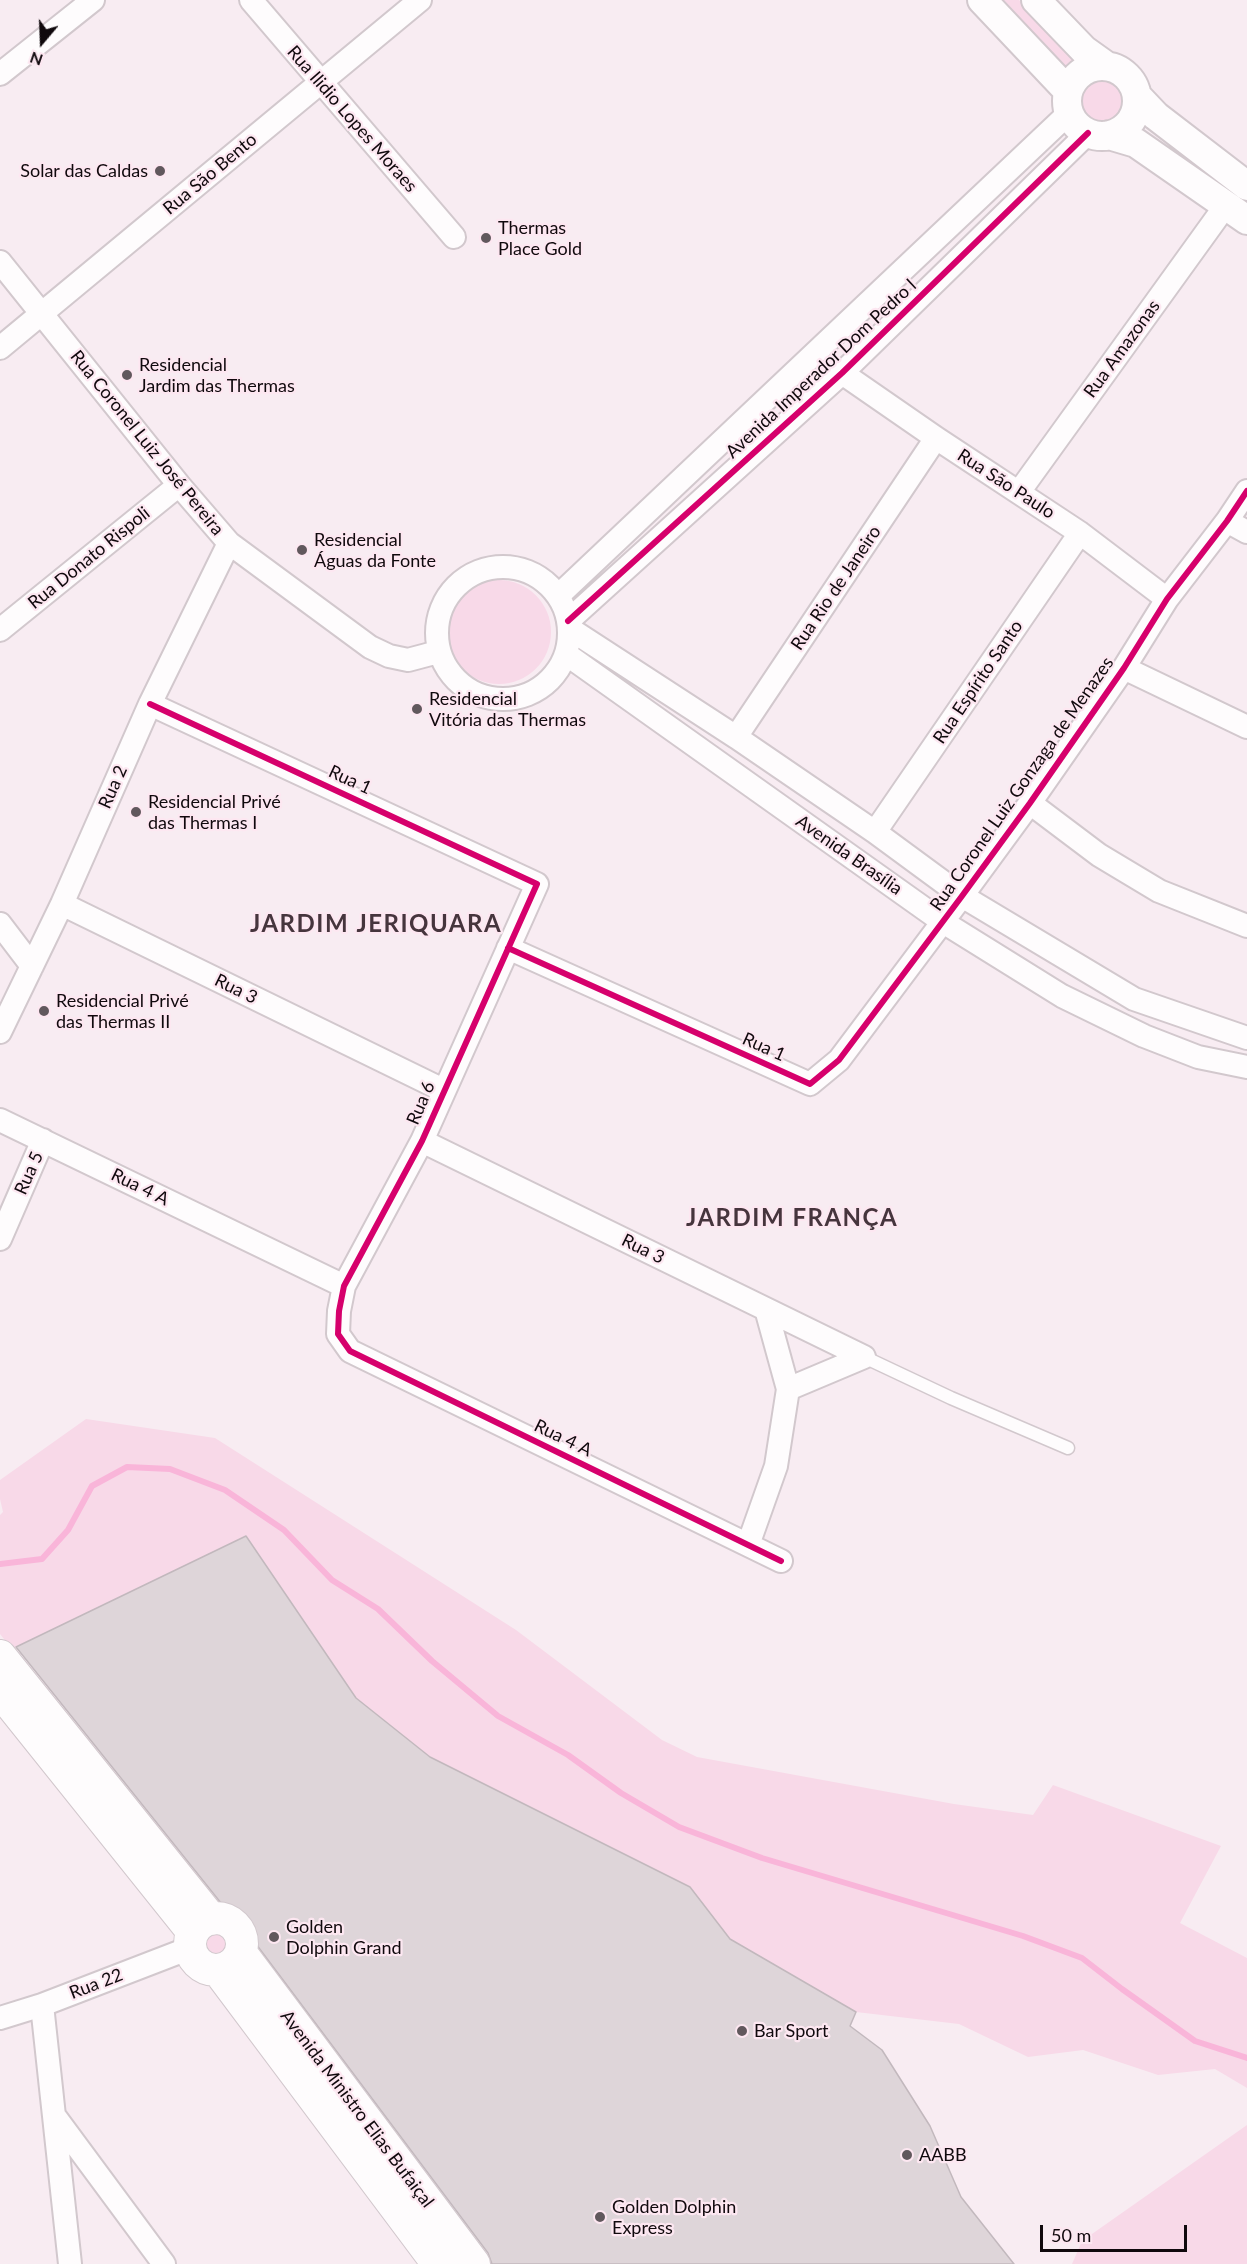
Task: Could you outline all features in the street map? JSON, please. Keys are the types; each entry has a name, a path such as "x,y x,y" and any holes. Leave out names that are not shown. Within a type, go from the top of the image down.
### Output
{"main road":[{"path":"0,1656 198,1933 197,1961 203,1966 229,1961 241,1938 233,1924 226,1920 198,1933"},
{"path":"0,1691 198,1933"},
{"name":"Avenida Ministro Elias Bufaiçal","path":"229,1961 438,2264"},
{"name":"Avenida Ministro Elias Bufaiçal","path":"229,1961 474,2264"}],"street":[{"path":"0,74 93,0"},
{"name":"Rua Ilidio Lopes Moraes","path":"251,0 454,237"},
{"name":"Rua São Bento","path":"0,348 420,0"},
{"path":"982,0 1083,118 1136,142 1236,213"},
{"path":"1036,0 1084,50 1105,65 1126,75 1134,85 1137,107 1133,117 1119,132 1083,118"},
{"path":"1083,118 1073,80 1093,66 1105,65"},
{"path":"1137,96 1156,116 1247,186"},
{"name":"Avenida Imperador Dom Pedro l","path":"569,625 842,373 1083,118"},
{"name":"Avenida Imperador Dom Pedro l","path":"558,596 1083,118"},
{"name":"Rua Amazonas","path":"1019,492 1236,213"},
{"name":"Rua Coronel Luiz José Pereira","path":"0,262 179,485 229,543 370,647 388,656 408,660 438,652"},
{"name":"Rua São Paulo","path":"842,373 1080,533 1167,599"},
{"name":"Rua Rio de Janeiro","path":"736,737 936,438"},
{"name":"Rua Donato Rispoli","path":"0,630 179,485"},
{"name":"Rua Coronel Luiz Gonzaga de Menazes","path":"810,1084 839,1060 962,896 1124,668 1167,599 1247,491"},
{"path":"1227,521 1247,532"},
{"name":"Rua Espírito Santo","path":"875,832 1080,533"},
{"name":"Rua 2","path":"0,1032 62,904 150,704 229,543"},
{"path":"505,567 525,571 544,581 558,596 569,625 566,654 557,673 542,688 523,697 502,700 481,696 462,686 448,671 438,652 436,631 440,610 450,592 465,578 484,569 505,567"},
{"name":"Avenida Brasília","path":"569,625 875,832 962,896 1134,999 1247,1038"},
{"name":"Avenida Brasília","path":"566,654 942,922 1062,996 1144,1036 1198,1057 1247,1067"},
{"path":"1124,668 1247,728"},
{"name":"Rua 1","path":"150,704 537,884"},
{"path":"1030,803 1099,855 1160,891 1247,926"},
{"name":"Rua 6","path":"338,1334 339,1311 344,1286 422,1141 537,884"},
{"name":"Rua 3","path":"62,904 443,1090"},
{"path":"0,924 32,966"},
{"name":"Rua 1","path":"508,948 810,1084"},
{"name":"Rua 4 A","path":"0,1120 344,1286"},
{"name":"Rua 5","path":"0,1239 43,1140"},
{"name":"Rua 3","path":"422,1141 864,1357"},
{"path":"748,1545 776,1466 788,1389 766,1309"},
{"name":"Rua 4 A","path":"338,1334 350,1351 781,1561"},
{"path":"788,1389 864,1357"},
{"name":"Rua 22","path":"0,2018 42,2005 198,1933"},
{"path":"42,2005 70,2264"},
{"path":"55,2117 164,2264"}],"lane":[{"path":"864,1357 951,1398 1068,1448"}],"shaded area":[{"path":"998,0 1019,0 1073,57 1074,67 1069,70 1062,67"},
{"path":"1096,80 1115,82 1124,88 1128,98 1127,108 1120,116 1110,121 1099,122 1087,118 1080,111 1077,102 1079,93 1086,84"},
{"path":"499,580 519,584 536,595 547,612 551,632 547,652 536,669 519,680 499,684 479,680 462,669 451,652 447,632 451,612 462,595 479,584"},
{"path":"86,1419 215,1438 516,1630 662,1740 697,1757 954,1804 1033,1815 1053,1785 1221,1846 1180,1923 1247,1958 1247,2088 1215,2069 1158,2075 1083,2050 1028,2057 959,2024 856,2012 730,1939 678,1881 430,1757 356,1698 246,1536 12,1649 0,1634 0,1515 3,1512 0,1480"},
{"path":"216,1933 225,1936 228,1945 225,1954 216,1957 207,1954 204,1945 207,1936"},
{"path":"1247,2125 1247,2264 1072,2264 1082,2241"}],"building":[{"path":"246,1536 356,1698 430,1757 690,1887 730,1939 856,2012 850,2026 882,2050 930,2126 961,2197 1014,2264 492,2264 488,2253 253,1940 246,1921 225,1908 16,1647"}],"waterway":[{"path":"0,1564 42,1559 68,1530 92,1486 127,1467 170,1469 225,1490 284,1530 332,1580 378,1609 432,1661 498,1716 568,1755 621,1793 679,1827 762,1858 1023,1936 1082,1958 1195,2041 1247,2058"}],"cycle path":[{"path":"568,621 842,373 1088,133"},
{"path":"508,948 810,1084 839,1060 962,896 1124,668 1167,599 1247,491"},
{"path":"150,704 537,884 422,1141 344,1286 339,1311 338,1334 350,1351 781,1561"}],"place":[{"name":"Solar das Caldas","path":"160,171"},
{"name":"Thermas Place Gold","path":"486,238"},
{"name":"Residencial Jardim das Thermas","path":"127,375"},
{"name":"Residencial Águas da Fonte","path":"302,550"},
{"name":"Residencial Vitória das Thermas","path":"417,709"},
{"name":"Residencial Privé das Thermas I","path":"136,812"},
{"name":"Residencial Privé das Thermas II","path":"44,1011"},
{"name":"Golden Dolphin Grand","path":"274,1937"},
{"name":"Bar Sport","path":"742,2031"},
{"name":"AABB","path":"907,2155"},
{"name":"Golden Dolphin Express","path":"600,2217"}],"district":[{"name":"JARDIM JERIQUARA","path":"376,924"},
{"name":"JARDIM FRANÇA","path":"792,1218"}]}
